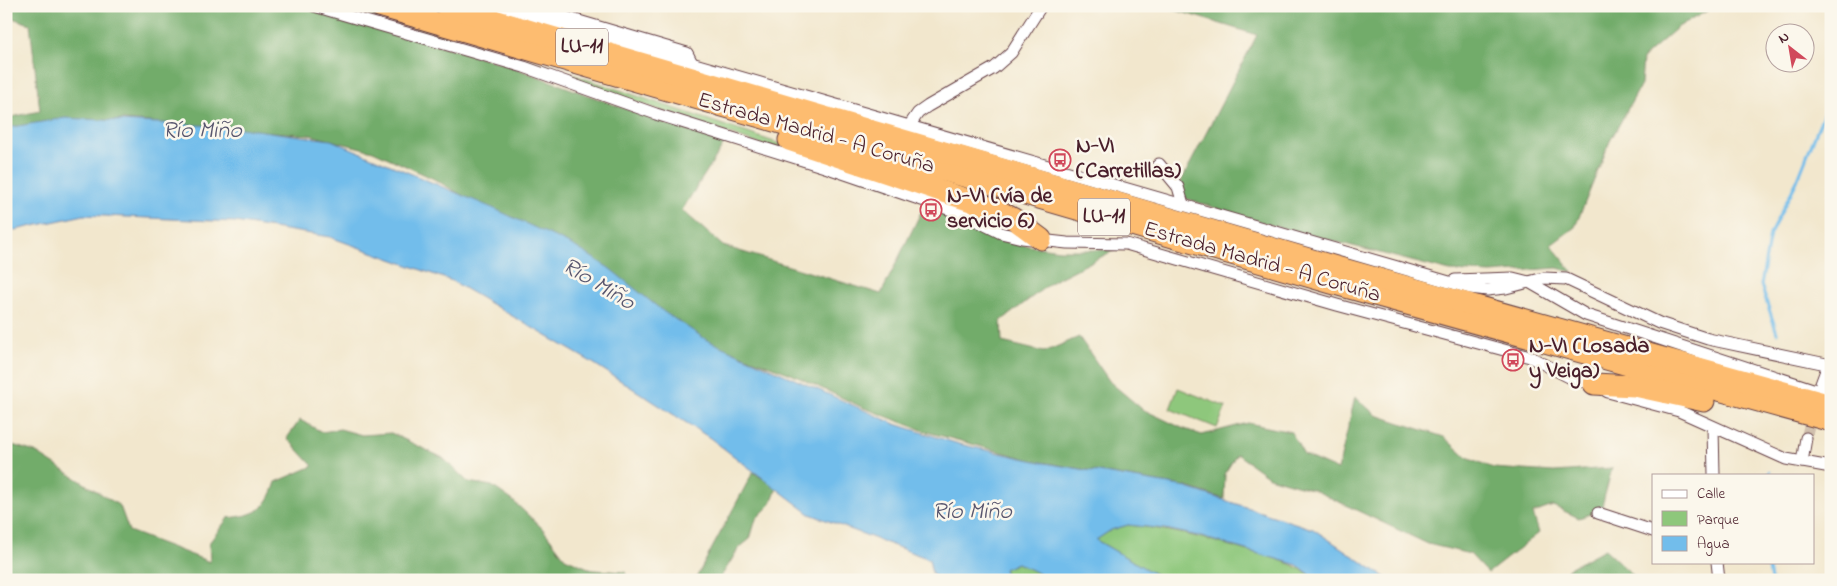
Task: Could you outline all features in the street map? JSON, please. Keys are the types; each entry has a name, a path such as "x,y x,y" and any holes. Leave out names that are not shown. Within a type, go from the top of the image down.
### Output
{"highway":[{"name":"Estrada Madrid - A Coruña","path":"378,6 1360,291 1831,421"},
{"name":"Estrada Madrid - A Coruña","path":"446,6 1334,266 1831,404"},
{"path":"562,60 710,113 994,208 1014,219 1041,239"},
{"path":"1594,384 1635,386 1831,432"}],"street":[{"path":"314,6 524,67 656,114 946,208 1001,233 1022,238 1067,243 1126,244 1145,248 1337,305 1530,357 1575,380 1594,384 1608,392 1679,411 1786,459 1831,468"},
{"path":"494,6 1448,280 1470,288 1487,290 1506,288 1544,278 1566,279 1667,326 1708,339 1829,365 1821,384"},
{"path":"528,6 687,53 692,64"},
{"path":"909,126 918,113 994,68 1011,53 1040,6"},
{"path":"1160,164 1178,187 1183,204"},
{"path":"1529,282 1586,315 1831,395"},
{"path":"1713,427 1714,474"},
{"path":"1802,462 1806,438"},
{"path":"1598,513 1652,531"},
{"path":"1717,564 1719,580"}],"green space":[{"path":"6,6 306,6 504,64 669,125 726,141 682,210 723,246 881,294 923,208 950,214 1015,244 1060,250 1115,250 1053,281 1001,321 1002,342 1044,352 1079,337 1110,382 1142,409 1182,428 1202,435 1248,423 1291,432 1304,455 1338,470 1355,397 1376,415 1444,437 1465,456 1493,468 1554,472 1612,468 1601,510 1579,518 1553,506 1533,513 1539,533 1488,573 1470,554 1428,544 1314,490 1269,477 1237,454 1225,473 1224,499 1187,487 1035,461 927,432 864,408 791,374 704,341 611,282 434,179 373,151 310,135 123,120 60,126 6,142 6,118 40,111 30,24 6,16"},
{"path":"336,6 345,6 515,55 843,165 986,210 1019,229 1010,231 976,216 699,124 499,54"},
{"path":"1162,6 1716,6 1678,27 1643,58 1641,85 1610,141 1575,227 1551,245 1573,272 1557,268 1491,273 1450,271 1271,225 1174,195 1257,35"},
{"path":"1178,388 1226,407 1217,428 1170,409"},
{"path":"300,420 322,432 340,429 362,435 391,433 443,458 468,482 492,486 512,500 542,528 565,558 593,570 625,572 628,580 6,580 6,443 35,452 120,506 129,531 210,562 209,543 228,518 253,513 269,499 276,482 313,466 287,438"},
{"path":"753,472 777,488 770,505 756,519 750,539 739,548 719,580 695,580"},
{"path":"1128,525 1187,534 1283,561 1318,580 1165,580 1096,540 1111,530"},
{"path":"1605,549 1638,580 1557,580 1571,567"},
{"path":"1017,563 1052,580 1008,580 1004,569"}],"water":[{"name":"Río Miño","path":"65,118 233,127 331,140 495,209 574,246 609,268 664,312 707,340 895,424 959,444 1045,463 1181,486 1313,529 1389,580 1318,580 1297,565 1198,536 1165,529 1128,525 1111,530 1096,540 1165,580 1052,580 1017,563 1004,569 1008,580 941,580 932,574 929,559 810,514 710,438 593,363 452,281 330,237 235,222 84,215 6,232 6,128"}],"waterway":[{"path":"1826,107 1831,95"},
{"path":"1777,333 1761,285 1770,234 1797,181 1824,113"},
{"path":"1768,564 1771,580"}],"tunnel":[{"path":"1806,438 1813,412"}],"place":[{"name":"N-VI (Carretillas)","path":"1060,160"},
{"name":"N-VI (vía de servicio 6)","path":"931,210"},
{"name":"N-VI (Losada y Veiga)","path":"1513,360"}]}
